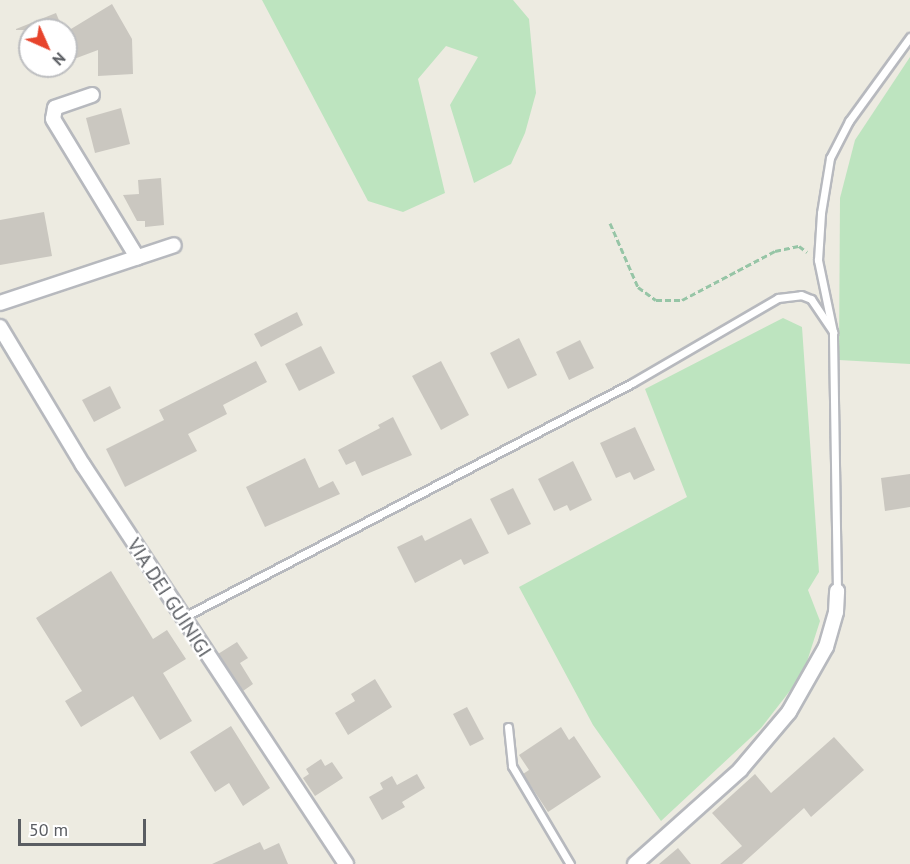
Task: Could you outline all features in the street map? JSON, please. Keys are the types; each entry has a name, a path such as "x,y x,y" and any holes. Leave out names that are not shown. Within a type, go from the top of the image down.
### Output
{"street":[{"path":"92,95 55,108 53,119 137,257"},
{"path":"0,303 174,245"},
{"name":"VIA DEI GUINIGI","path":"0,327 83,465 346,864"},
{"path":"635,864 748,762 789,712 826,647 836,612 837,591"}],"lane":[{"path":"837,591 833,332 818,260 830,158 849,121 910,37"},
{"path":"182,618 632,383 778,298 801,295 811,299 833,332"},
{"path":"508,727 512,766 570,864"}],"path":[{"path":"610,223 638,286 656,300 682,300 775,251 799,246 818,260"}],"green space":[{"path":"262,0 513,0 529,19 536,93 525,133 511,164 474,183 450,105 478,57 446,46 418,79 445,193 403,212 368,201"},
{"path":"910,57 910,364 839,360 840,198 855,140"},
{"path":"783,318 802,327 819,572 808,590 820,621 803,674 761,728 661,821 593,725 519,587 687,497 645,389"}],"building":[{"path":"112,4 132,39 133,74 98,76 98,50 78,58 78,25"},
{"path":"56,13 58,18 44,18"},
{"path":"121,108 130,144 95,153 86,118"},
{"path":"161,178 164,225 145,227 145,221 137,221 123,195 139,194 138,180"},
{"path":"44,212 52,256 0,265 0,220"},
{"path":"297,312 303,325 261,347 254,334"},
{"path":"519,338 537,375 508,389 490,353"},
{"path":"580,340 594,368 569,380 556,352"},
{"path":"321,346 335,373 299,391 285,364"},
{"path":"256,361 267,382 223,405 227,414 188,434 197,451 125,487 106,449 164,420 159,410"},
{"path":"441,361 469,415 441,430 412,376"},
{"path":"110,386 121,408 94,422 82,400"},
{"path":"393,417 412,455 362,476 355,461 346,465 338,450 380,428 378,425"},
{"path":"635,427 655,470 634,480 630,472 616,478 600,443"},
{"path":"305,458 319,488 333,481 340,494 265,527 246,487"},
{"path":"573,461 592,500 570,511 567,505 554,511 538,479"},
{"path":"910,474 910,507 885,511 881,478"},
{"path":"513,488 531,524 508,535 490,499"},
{"path":"471,518 489,553 464,565 461,559 415,583 397,547 422,535 425,541"},
{"path":"111,571 153,639 167,630 186,659 163,673 192,721 160,740 133,696 81,727 65,701 82,691 36,618"},
{"path":"237,642 248,658 240,663 253,684 243,691 218,654"},
{"path":"375,679 392,707 348,735 335,713 355,701 351,694"},
{"path":"467,707 484,739 470,746 453,714"},
{"path":"231,726 270,788 243,806 229,783 215,792 190,752"},
{"path":"561,727 569,740 574,736 601,777 548,812 523,774 529,770 519,755"},
{"path":"834,737 864,770 811,817 804,808 742,864 720,864 742,846 712,813 755,774 771,793"},
{"path":"321,759 325,766 332,762 343,778 315,796 303,778 309,774 306,769"},
{"path":"417,774 425,788 402,802 405,807 382,820 369,797 383,789 380,783 392,776 397,785"},
{"path":"260,842 264,850 279,843 288,864 212,864"},
{"path":"678,848 691,864 659,864"}]}
